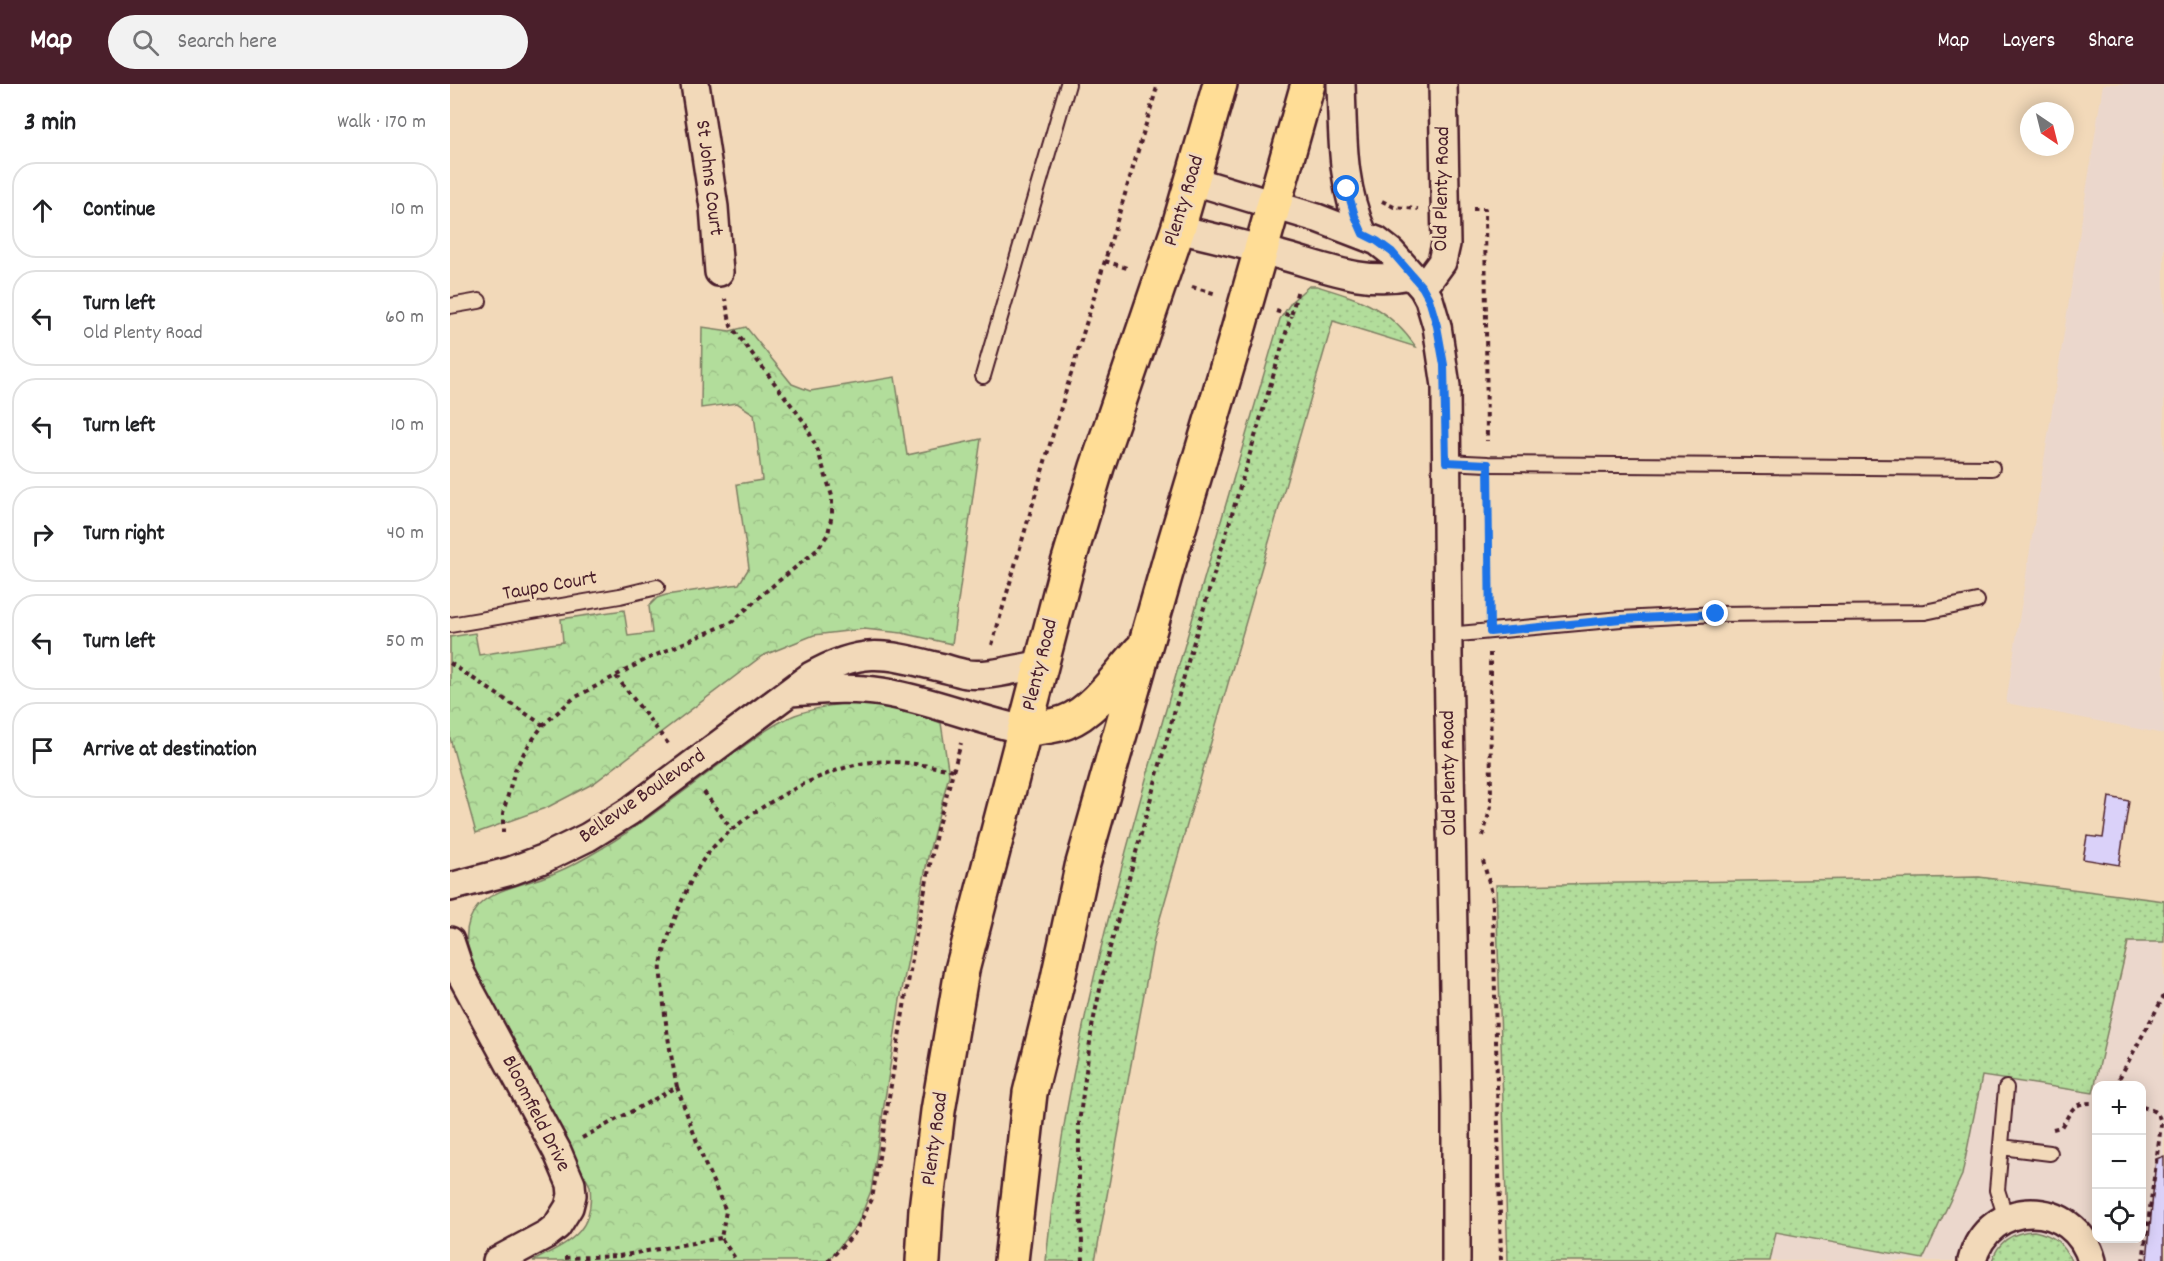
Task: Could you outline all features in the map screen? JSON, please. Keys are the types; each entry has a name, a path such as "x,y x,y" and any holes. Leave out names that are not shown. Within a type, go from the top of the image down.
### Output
{"highway":[{"name":"Plenty Road","path":"923,1261 926,1209 938,1111 962,970 1040,665 1097,467 1178,229 1220,84"},
{"path":"1011,1261 1030,1093 1082,867 1308,84"},
{"path":"1025,730 1062,724 1076,718 1092,705 1145,645"}],"street":[{"name":"St Johns Court","path":"695,84 714,207 719,272"},
{"path":"1341,84 1347,189 1363,234"},
{"name":"Old Plenty Road","path":"1178,229 1368,279 1416,282 1442,262 1446,244 1443,84"},
{"name":"Old Plenty Road","path":"1191,180 1363,234 1386,246 1416,282 1434,316 1444,365 1456,1090 1456,1261"},
{"name":"Bellevue Boulevard","path":"450,887 512,871 588,837 630,811 789,692 832,664 855,656 873,654 893,656 967,674 1040,665"},
{"path":"789,692 857,689 880,692 918,700 1025,730"},
{"name":"Bloomfield Drive","path":"450,941 461,974 557,1151 571,1184 572,1195 569,1207 557,1226 547,1234 497,1261"},
{"path":"1972,1261 1984,1236 1994,1226 2006,1218 2034,1212 2061,1220 2073,1228 2084,1240 2092,1261"}],"lane":[{"path":"982,376 1068,84"},
{"path":"450,306 478,301"},
{"path":"1446,462 1992,468"},
{"name":"Taupo Court","path":"450,625 620,596 657,587"},
{"path":"1448,635 1621,619 1716,614 1925,612 1977,601"},
{"path":"2006,1088 1997,1190 2006,1218"},
{"path":"2001,1147 2050,1152"}],"path":[{"path":"984,673 1158,84"},
{"path":"1482,839 1491,806 1485,209"},
{"path":"503,833 503,813 515,770 543,725 574,698 647,659 732,622 817,550 828,534 832,514 832,496 818,451 805,423 731,326 719,272"},
{"path":"1083,1261 1079,1188 1079,1123 1092,1027 1106,966 1189,658 1291,316"},
{"path":"450,663 543,725"},
{"path":"737,1261 721,1238 726,1210 705,1164 677,1087 665,1024 661,966 689,884 716,843 796,787 841,768 873,762 904,762 954,770 937,829 916,935 872,1199 854,1234 828,1261"},
{"path":"1483,856 1493,906 1501,1261"},
{"path":"2118,1081 2164,996"},
{"path":"557,1151 677,1087"},
{"path":"2051,1129 2061,1127 2070,1111 2076,1107 2092,1103"},
{"path":"2143,1261 2161,1125 2160,1116 2154,1110 2146,1108"},
{"path":"561,1258 619,1256 721,1238"}],"shaded area":[{"path":"2103,84 2164,84 2164,734 2006,703"},
{"path":"2129,942 2164,942 2164,1261 1770,1261 1776,1232 1962,1175 1982,1076 2092,1093 2092,1243 2146,1243 2146,1081 2096,1081"}],"green space":[{"path":"1309,286 1333,291 1373,307 1406,333 1416,347 1333,321 1154,939 1095,1261 1046,1261 1065,1118 1111,907 1280,319 1292,301"},
{"path":"702,327 730,331 746,327 792,384 810,391 895,377 907,455 981,439 952,644 902,633 864,629 814,635 762,656 594,783 548,807 476,833 450,738 450,637 475,633 479,655 563,642 561,619 624,610 628,636 652,633 649,606 657,598 739,584 749,568 737,484 762,480 754,414 737,403 701,408"},
{"path":"862,701 902,708 941,723 949,775 929,852 900,1000 871,1191 858,1223 828,1261 533,1261 568,1241 584,1225 590,1202 590,1186 474,970 467,946 467,929 473,913 492,895 561,870 607,845 777,724 812,710"},
{"path":"1979,877 2164,901 2164,942 2128,942 2096,1081 2092,1081 2092,1093 1982,1076 1962,1175 1923,1259 1776,1232 1770,1261 1508,1261 1496,885"},
{"path":"2034,1231 2057,1241 2065,1249 2071,1261 1992,1261 1998,1248 2008,1239 2020,1233"}],"building":[{"path":"2109,797 2129,801 2119,865 2083,859 2087,836 2103,838"},
{"path":"2164,1156 2164,1261 2147,1261 2156,1159"}],"route":[{"path":"1347,189 1350,203 1363,234 1386,246 1423,288 1429,299 1437,326 1444,365 1446,462 1488,464 1490,632 1621,619 1716,614"}]}
